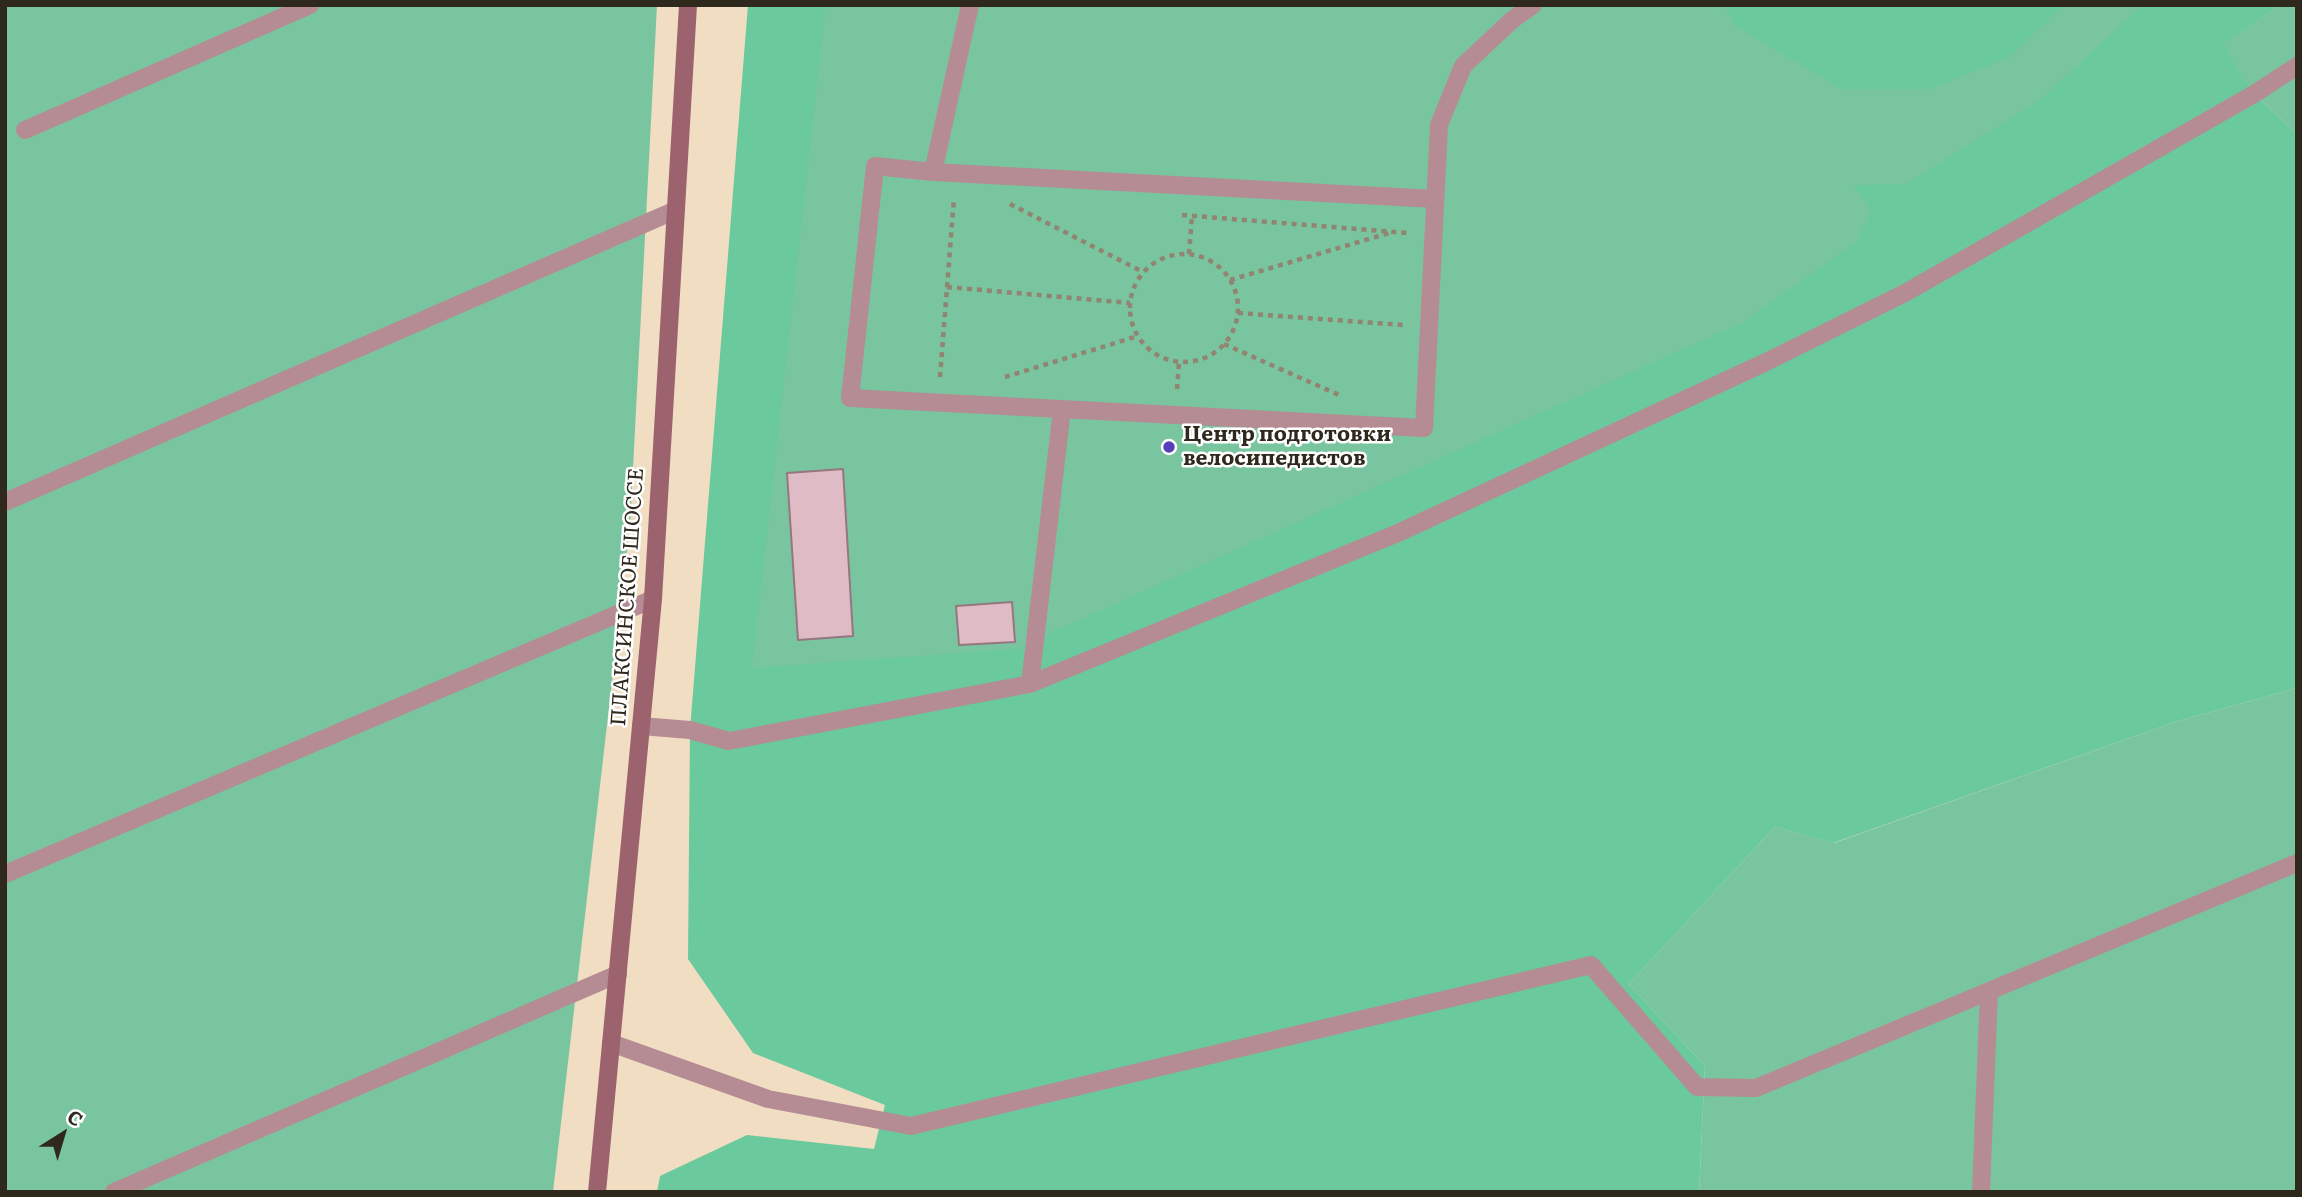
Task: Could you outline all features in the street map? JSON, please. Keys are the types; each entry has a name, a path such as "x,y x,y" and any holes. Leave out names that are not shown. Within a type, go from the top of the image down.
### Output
{"main road":[{"name":"ПЛАКСИНСКОЕ ШОССЕ","path":"597,1192 653,599 688,5"}],"lane":[{"path":"25,130 310,5"},
{"path":"933,172 970,5"},
{"path":"1435,199 933,172 875,166 850,398 1424,428 1439,125 1463,66 1512,20 1533,5"},
{"path":"641,726 690,730 729,741 1030,684 1398,533 1766,362 1905,293 2254,94 2297,66"},
{"path":"5,502 676,210"},
{"path":"1030,684 1062,409"},
{"path":"5,874 653,599"},
{"path":"611,1044 768,1099 911,1126 1591,965 1697,1087 1756,1088 2297,863"},
{"path":"114,1192 618,974"},
{"path":"1981,1192 1989,991"}],"path":[{"path":"952,379 940,378 954,197 967,198"},
{"path":"1017,202 1003,201 1143,272"},
{"path":"1179,215 1415,234"},
{"path":"1189,254 1192,216"},
{"path":"1230,280 1393,232"},
{"path":"1189,254 1205,258 1219,267 1230,280 1237,296 1238,313 1234,329 1224,344 1212,354 1179,362 1163,358 1138,336 1131,320 1130,303 1134,286 1143,272 1172,255 1189,254"},
{"path":"947,287 1130,303"},
{"path":"1238,313 1408,325"},
{"path":"1001,378 1138,336"},
{"path":"1224,344 1343,397"}],"green space":[{"path":"5,5 657,5 630,526 553,1192 5,1192"},
{"path":"748,5 826,5 752,668 1015,649 1744,322 1856,242 1871,210 1853,185 1906,184 2040,100 2143,5 2280,5 2223,44 2254,94 2297,134 2297,688 2175,722 1833,843 1775,827 1629,984 1705,1066 1699,1192 657,1192 660,1176 747,1135 874,1149 885,1105 753,1053 688,959 690,730"},
{"name":"Центр подготовки велосипедистов","path":"799,5 2179,5 1930,228 1398,533 729,741"},
{"path":"1724,5 2064,5 2008,58 1929,89 1842,89 1734,25"},
{"path":"2280,5 2297,5 2297,134 2254,94 2222,44"},
{"path":"2297,688 2297,1192 1699,1192 1705,1066 1629,984 1775,827 1834,843 2175,722"}],"building":[{"path":"843,469 853,636 798,640 787,473"},
{"path":"1012,602 1015,642 959,645 956,606"}],"place":[{"name":"Центр подготовки велосипедистов","path":"1169,447"}]}
